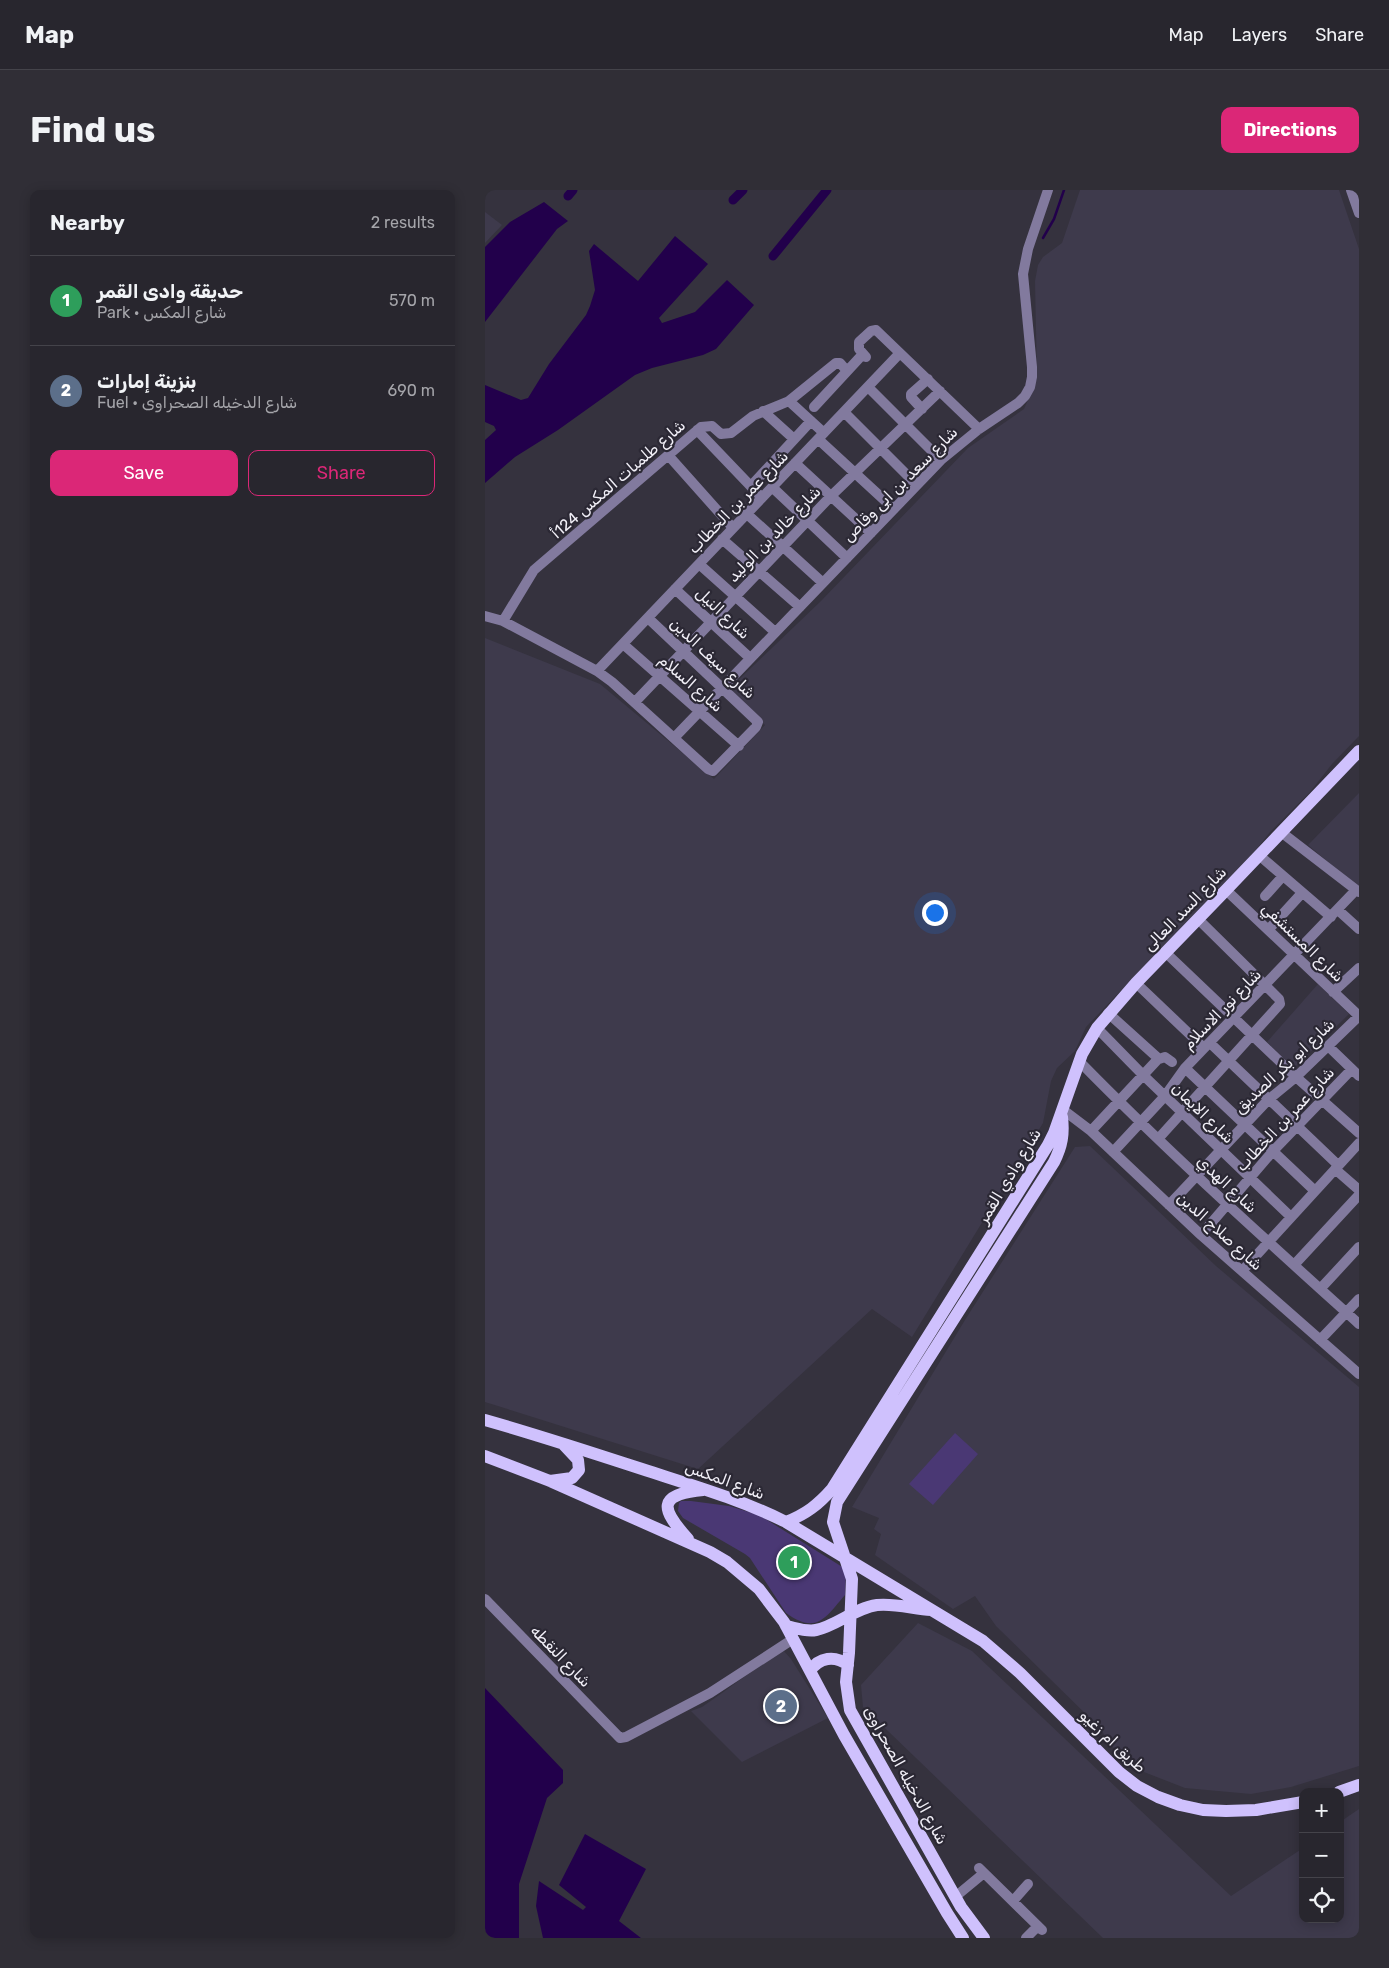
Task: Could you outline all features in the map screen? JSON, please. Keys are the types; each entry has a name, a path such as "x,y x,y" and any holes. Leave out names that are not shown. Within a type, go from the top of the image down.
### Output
{"main road":[{"name":"شارع السد العالى","path":"1062,1109 1079,1061 1089,1040 1109,1013 1135,983 1227,890 1359,751"},
{"name":"شارع وادي القمر","path":"786,1522 804,1515 820,1504 833,1490 1043,1154 1054,1133 1062,1109"},
{"name":"شارع وادي القمر","path":"843,1555 833,1522 837,1502 1054,1162 1061,1149 1064,1134 1062,1109"},
{"name":"شارع المكس","path":"485,1420 561,1442 760,1509 843,1555 936,1611"},
{"path":"550,1481 572,1478 579,1470 578,1460 561,1442"},
{"path":"485,1456 550,1481 710,1552 744,1575 772,1604 793,1638"},
{"path":"691,1543 672,1522 668,1515 668,1507 676,1495 708,1490"},
{"name":"شارع الدخيله الصحراوى","path":"843,1555 852,1579 846,1691 850,1710 955,1897 984,1938"},
{"path":"786,1626 817,1630 850,1614 877,1605 936,1611"},
{"name":"طريق ام زغيو","path":"936,1611 983,1641 1001,1655 1119,1772 1137,1786 1158,1797 1180,1805 1219,1810 1256,1810 1299,1803"},
{"name":"شارع الدخيله الصحراوى","path":"793,1638 844,1735 963,1938"},
{"path":"810,1671 816,1663 825,1659 840,1660 847,1665"},
{"path":"1344,1790 1359,1785"},
{"path":"927,1879 940,1870"}],"street":[{"name":"شارع سعد بن ابى وقاص","path":"673,738 941,460 979,429 1018,404 1025,396 1030,387 1032,367 1023,274 1028,250 1048,190"},
{"path":"1351,190 1359,213"},
{"path":"814,407 847,370 864,355 859,350 859,342 871,330 877,330 979,429"},
{"name":"شارع عمر بن الخطاب","path":"597,671 900,353"},
{"name":"شارع طلمبات المكس 124أ","path":"503,621 534,570 697,430 707,425 712,426 721,434 731,433 743,422 763,410 789,401 837,362 847,370"},
{"path":"819,378 830,389"},
{"path":"922,409 911,397 911,394 927,379"},
{"path":"868,387 941,460"},
{"name":"شارع خالد بن الوليد","path":"635,702 831,496 940,391"},
{"path":"789,401 811,421 821,436 855,473 894,510"},
{"path":"763,410 794,439"},
{"path":"844,412 917,485"},
{"path":"751,486 811,421"},
{"path":"697,430 762,498"},
{"path":"668,456 733,528"},
{"path":"795,463 871,534"},
{"path":"772,488 847,558"},
{"path":"747,514 823,583"},
{"path":"722,539 800,607"},
{"path":"699,564 775,632"},
{"name":"شارع النيل","path":"675,589 750,658"},
{"path":"485,616 503,621 597,671 635,702 708,769 713,771 716,769 739,746"},
{"name":"شارع سيف الدين","path":"648,618 757,720 758,726 739,746"},
{"name":"شارع السلام","path":"623,644 739,746"},
{"path":"1281,832 1358,891"},
{"path":"1259,856 1302,893 1359,929"},
{"path":"1265,896 1283,876"},
{"name":"شارع المستشفي","path":"1227,890 1359,1016"},
{"name":"شارع نور الاسلام","path":"1113,1152 1165,1096 1185,1068 1358,891"},
{"path":"1269,930 1302,893"},
{"path":"1158,1139 1280,1004 1279,999 1198,919"},
{"path":"1165,952 1296,1077 1359,1133"},
{"path":"1333,992 1359,968"},
{"path":"1135,983 1207,1045 1229,1061 1297,1126 1359,1190"},
{"path":"1109,1013 1159,1058"},
{"name":"شارع ابو بكر الصديق","path":"1169,1205 1268,1100 1296,1077 1359,1016"},
{"name":"شارع الايمان","path":"1097,1028 1143,1075 1291,1217"},
{"path":"1328,1046 1355,1072"},
{"path":"1091,1132 1159,1058 1165,1056 1172,1062"},
{"name":"شارع الهدي","path":"1079,1061 1196,1176 1359,1324"},
{"path":"1185,1068 1315,1191"},
{"name":"شارع عمر بن الخطاب","path":"1201,1235 1273,1151 1322,1100 1355,1072"},
{"name":"شارع صلاح الدين","path":"1062,1109 1091,1132 1201,1235 1359,1374"},
{"path":"1242,1271 1359,1143"},
{"path":"1294,1264 1359,1195"},
{"path":"1321,1288 1359,1247"},
{"path":"1320,1340 1359,1298"},
{"name":"شارع النقطه","path":"485,1599 615,1734 623,1738 710,1693 793,1638"},
{"path":"955,1897 981,1871 1040,1928 1026,1938"},
{"path":"1013,1901 1028,1884"}],"shaded area":[{"path":"1080,190 1339,190 1359,249 1359,736 1332,764 1310,792 1270,832 1256,850 1086,1027 1075,1051 1057,1068 1051,1081 1043,1123 912,1337 872,1309 698,1469 485,1402 485,638 600,684 714,779 765,725 729,689 821,601 968,448 1024,409 1037,379 1035,281 1038,265 1043,257 1062,243"},
{"path":"544,202 568,221 557,229 485,322 485,247 510,222"},
{"path":"485,212 502,225 485,243"},
{"path":"675,236 708,264 659,318 662,323 695,312 727,280 754,305 716,349 703,355 652,368 635,375 558,430 515,457 485,483 485,440 496,430 494,426 485,422 485,385 521,400 528,398 549,364 586,315 590,306 595,290 589,251 594,244 638,281"},
{"path":"1359,793 1359,888 1308,845"},
{"path":"1318,984 1349,1014 1294,1068 1267,1042"},
{"path":"1090,1146 1216,1266 1359,1387 1359,1766 1291,1787 1251,1794 1185,1788 1126,1765 1098,1726 996,1626 975,1596 953,1609 875,1555 881,1534 874,1529 879,1518 852,1507 965,1320 1075,1147"},
{"path":"955,1433 978,1454 933,1505 909,1484"},
{"path":"681,1501 729,1506 759,1515 844,1568 846,1573 845,1595 832,1611 820,1621 805,1623 786,1613 750,1558 683,1518 678,1511"},
{"path":"918,1623 972,1651 1231,1896 1299,1851 1299,1923 1344,1923 1344,1819 1359,1809 1359,1938 1103,1938 863,1707 861,1685"},
{"path":"782,1649 791,1659 828,1718 742,1762 691,1711 702,1707"},
{"path":"485,1688 563,1770 563,1783 547,1798 519,1884 519,1938 485,1938"},
{"path":"585,1834 646,1869 619,1921 641,1938 543,1938 536,1906 539,1881 583,1910 586,1907 559,1885"}],"waterway":[{"path":"568,196 573,190"},
{"path":"733,200 743,190"},
{"path":"773,256 827,190"},
{"path":"1043,238 1054,219 1064,190"}],"place":[{"name":"حديقة وادى القمر","path":"794,1562"},
{"name":"بنزينة إمارات","path":"781,1706"}]}
